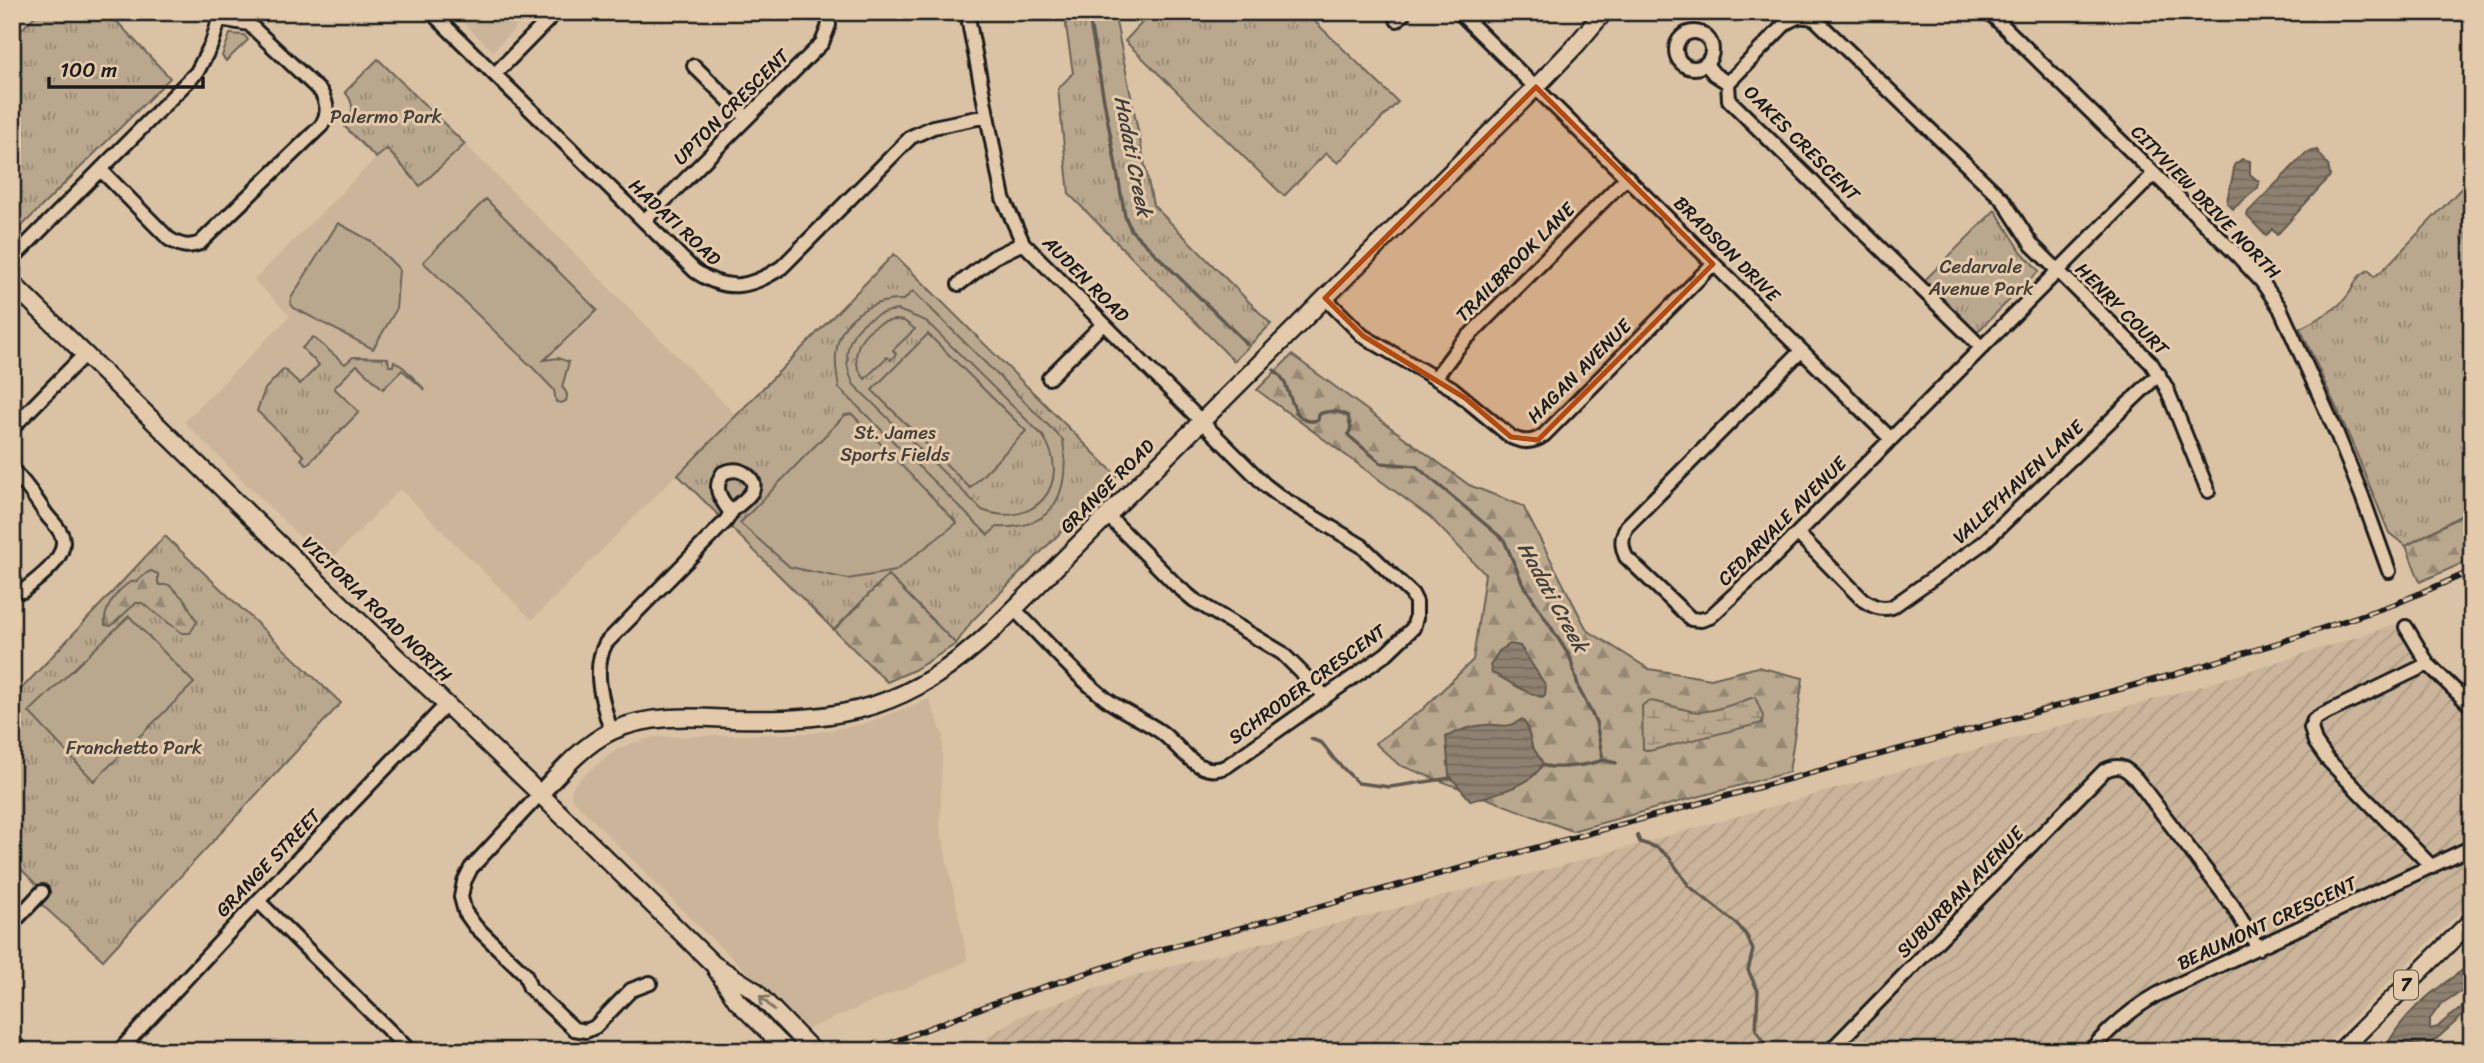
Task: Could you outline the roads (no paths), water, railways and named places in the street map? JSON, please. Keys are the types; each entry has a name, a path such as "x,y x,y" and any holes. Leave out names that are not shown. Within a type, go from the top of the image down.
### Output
{"main road":[{"name":"GRANGE ROAD","path":"540,794 585,749 611,732 640,722 670,718 808,719 833,716 900,698 935,679 970,652 1202,422 1536,87 1604,12"},
{"name":"VICTORIA ROAD NORTH","path":"12,283 713,964 754,990 814,1051"},
{"name":"7","path":"2340,1051 2472,920"},
{"name":"VICTORIA ROAD NORTH","path":"713,964 737,1001 788,1051"}],"street":[{"name":"HADATI ROAD","path":"431,12 695,271 711,282 729,286 746,285 765,279 782,267 911,137 933,127 987,116"},
{"path":"495,74 556,12"},
{"name":"UPTON CRESCENT","path":"644,221 822,43 829,24 827,12"},
{"name":"AUDEN ROAD","path":"967,12 1003,198 1023,243 1202,422"},
{"name":"BRADSON DRIVE","path":"1459,12 1891,439"},
{"name":"CITYVIEW DRIVE NORTH","path":"1989,12 2262,282 2280,308 2337,434 2389,571"},
{"path":"12,259 197,72 212,43 220,16 249,24 321,92 327,107 327,117 321,126 200,243 191,246 180,246 169,239 101,170"},
{"name":"OAKES CRESCENT","path":"1981,347 1729,100 1726,91 1728,83 1786,23 1795,17 1815,19 2003,200 2032,245 2057,271"},
{"path":"1706,64 1714,74 1728,83"},
{"path":"694,66 747,118"},
{"name":"CEDARVALE AVENUE","path":"1801,351 1627,526 1622,537 1622,548 1626,557 1691,619 1700,620 1717,612 1798,534 2154,174"},
{"name":"TRAILBROOK LANE","path":"1435,378 1460,345 1627,177"},
{"path":"959,284 994,257 1023,243"},
{"name":"HAGAN AVENUE","path":"1325,298 1363,336 1465,398 1511,437 1520,441 1538,440 1713,264"},
{"name":"HENRY COURT","path":"2057,271 2159,374 2208,491"},
{"path":"1049,378 1103,324"},
{"path":"12,428 85,354"},
{"name":"VALLEYHAVEN LANE","path":"1798,534 1862,599 1872,606 1884,609 1892,607 1960,562 1983,543 2159,374"},
{"name":"SCHRODER CRESCENT","path":"1014,609 1109,701 1159,731 1197,765 1208,770 1219,770 1227,766 1386,654 1413,628 1416,602 1412,594 1362,547 1265,485 1202,422"},
{"path":"12,470 36,496 63,538 63,548 58,557 23,591"},
{"path":"611,732 601,695 601,652 606,643 731,513"},
{"path":"1107,515 1194,600 1283,653 1325,696"},
{"path":"2406,627 2428,664 2472,707"},
{"path":"2428,664 2322,715 2314,720 2311,728 2315,742 2327,759 2432,867"},
{"name":"GRANGE STREET","path":"119,1051 447,704"},
{"name":"SUBURBAN AVENUE","path":"1830,1051 2104,771 2119,766 2136,779 2190,849 2232,906 2258,948"},
{"path":"540,794 471,868 461,897 465,912 475,926 525,974 530,988 574,1029 586,1031 595,1027 631,990 649,983"},
{"name":"BEAUMONT CRESCENT","path":"2090,1051 2109,1030 2144,1002 2472,847"},
{"path":"12,924 42,892"},
{"path":"258,901 411,1051"},
{"path":"12,1041 22,1051"}],"waterway":[{"name":"Hadati Creek","path":"1088,12 1125,216 1131,230 1247,344"},
{"name":"Hadati Creek","path":"1274,370 1282,378 1294,407 1303,419 1318,420 1319,414 1331,411 1348,416 1351,428 1348,435 1381,463 1416,466 1504,540 1522,582 1570,657 1579,689 1596,722 1603,760 1616,763"},
{"path":"1311,739 1322,743 1358,783 1390,787 1451,778"},
{"path":"1542,765 1573,766 1603,760"},
{"path":"1637,835 1640,842 1658,848 1669,857 1689,886 1737,924 1747,936 1753,950 1748,970 1758,991 1756,1030 1770,1051"}],"railway":[{"path":"870,1051 994,1003 1152,952 2172,675 2395,604 2472,571"}],"park label":[{"name":"Palermo Park","path":"386,116"},
{"name":"Cedarvale Avenue Park","path":"1981,277"},
{"name":"St. James Sports Fields","path":"895,443"},
{"name":"Franchetto Park","path":"134,747"}]}
